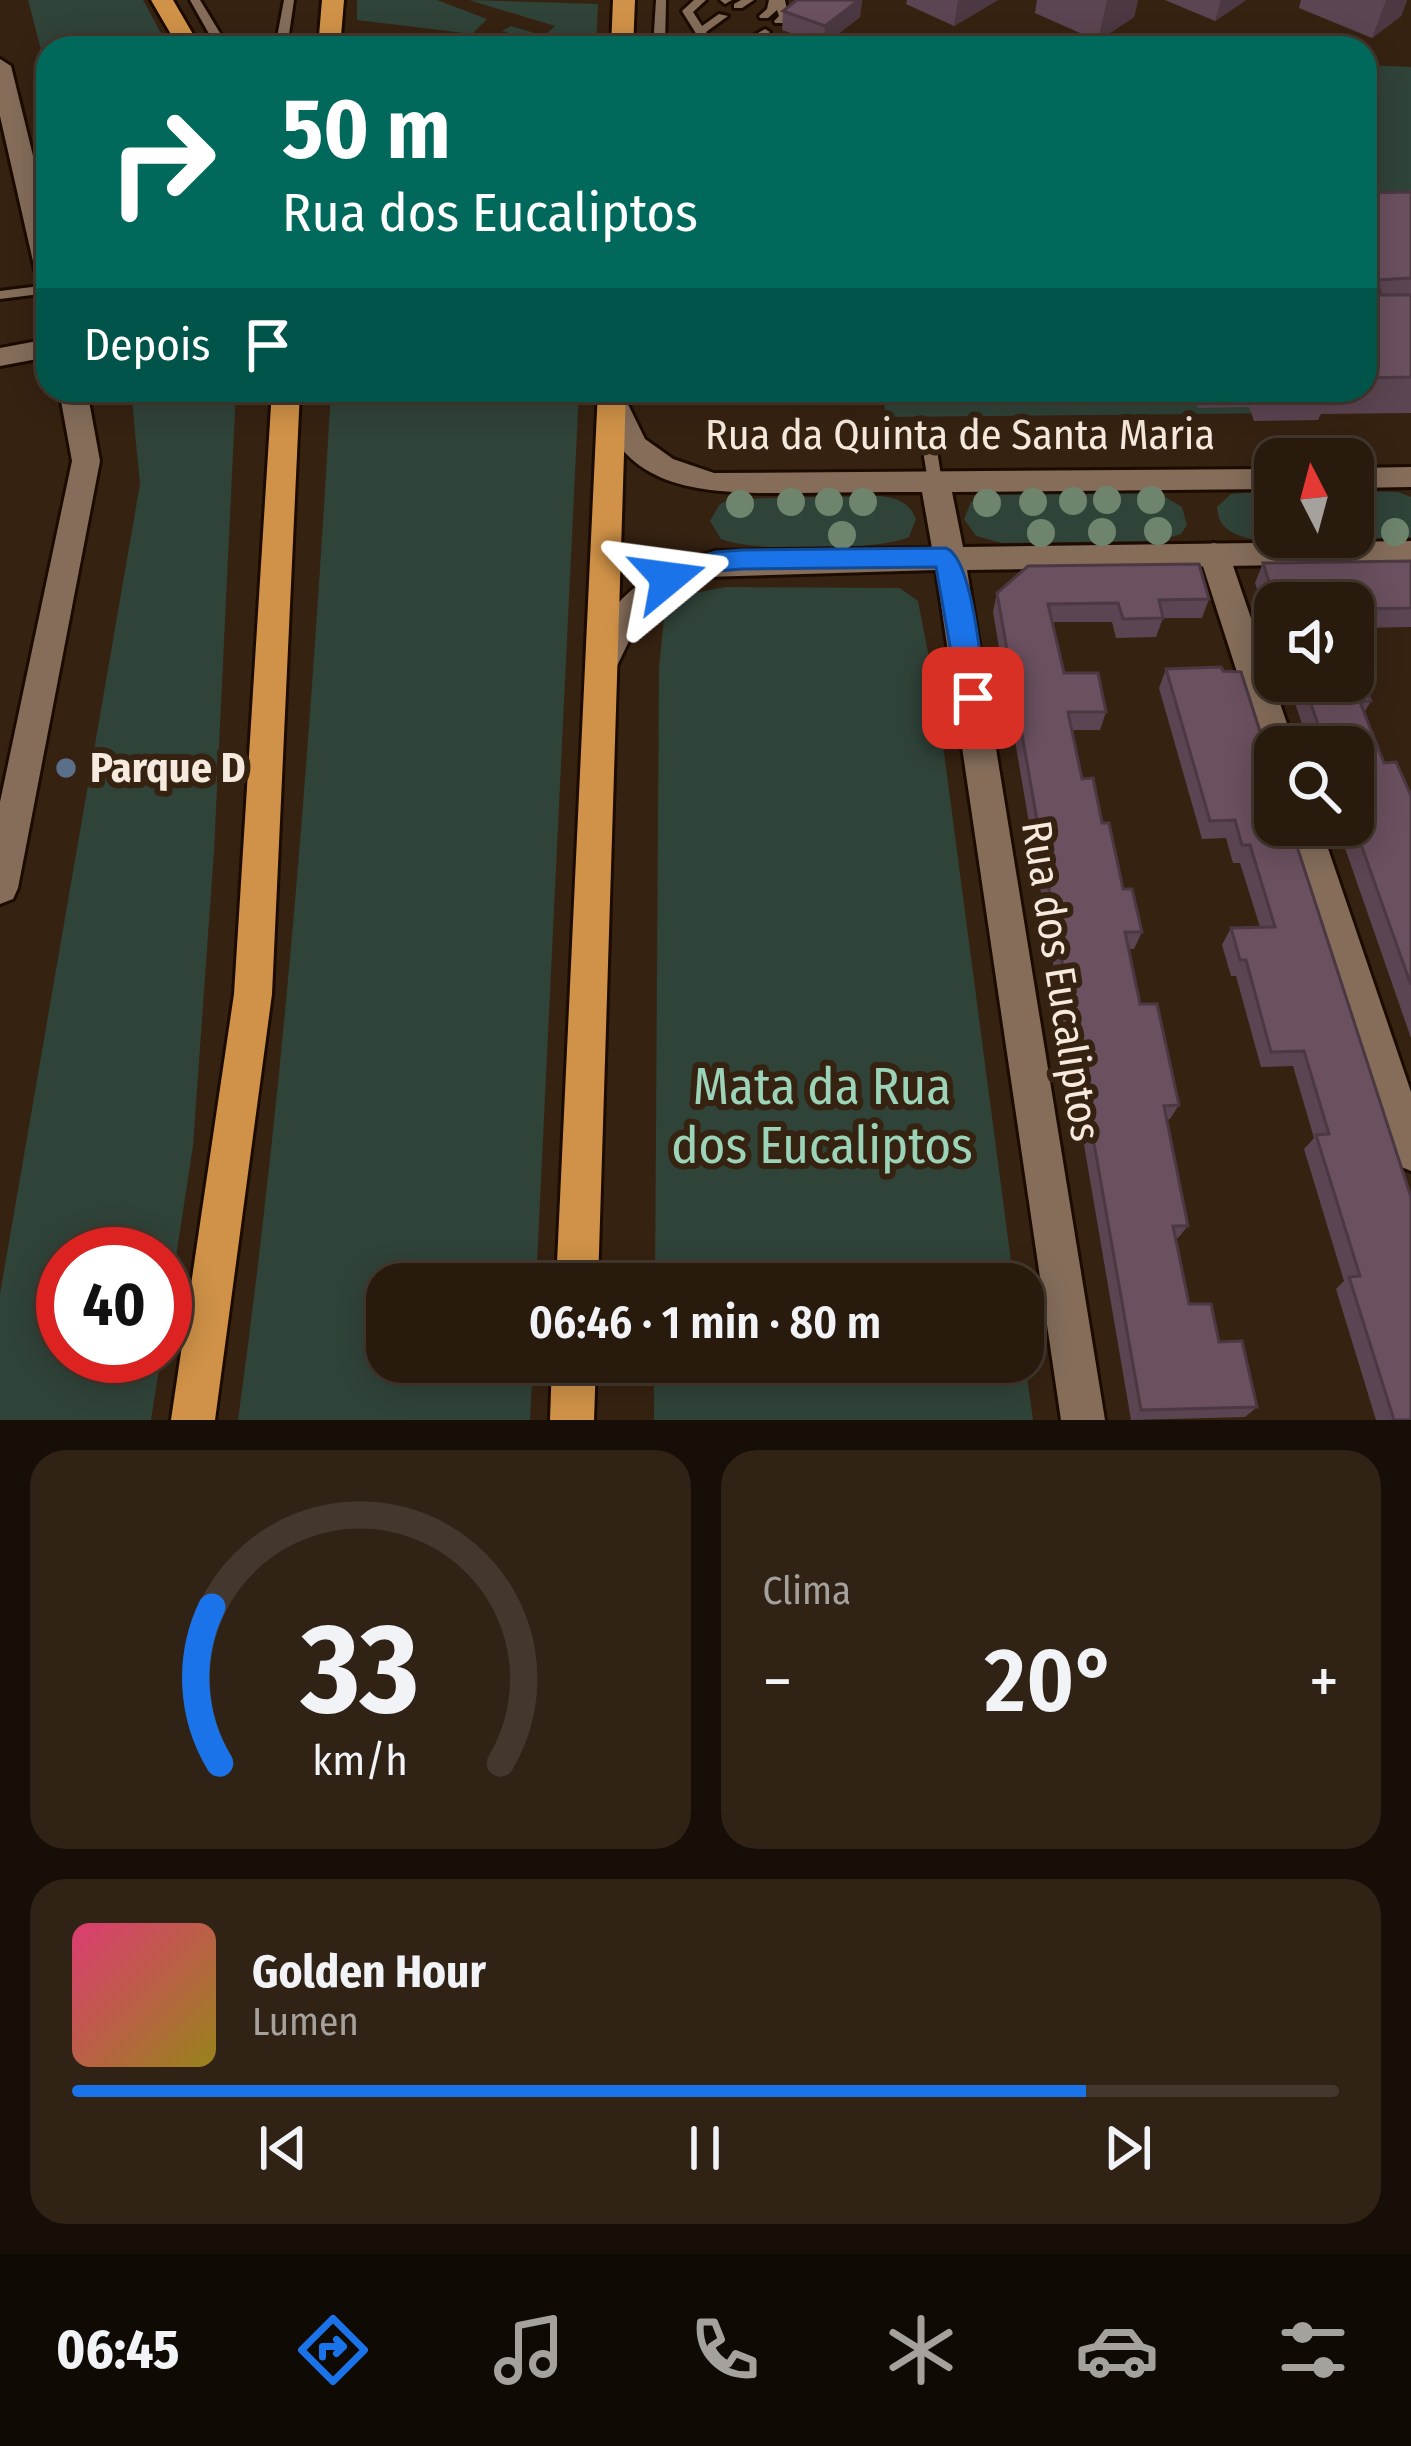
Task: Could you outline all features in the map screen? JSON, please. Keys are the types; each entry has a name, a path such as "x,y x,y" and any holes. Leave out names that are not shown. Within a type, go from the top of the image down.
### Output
{"highway":[{"path":"162,0 183,36"},
{"path":"329,36 333,0"},
{"path":"622,36 624,0"},
{"path":"193,1420 254,994 285,402"},
{"path":"578,1263 612,402"},
{"path":"572,1420 573,1383"}],"street":[{"path":"0,66 36,219"},
{"path":"0,358 36,350"},
{"path":"0,888 86,461 76,402"},
{"name":"Rua da Quinta de Santa Maria","path":"614,402 621,431 633,446 689,478 739,484 1254,479"},
{"path":"1374,478 1411,477"},
{"name":"Rua dos Eucaliptos","path":"934,482 959,608 1083,1420"},
{"path":"603,665 607,644 629,606 657,584 691,568 742,559 1411,552"},
{"path":"1214,554 1270,726"},
{"path":"1310,846 1411,1151"}],"lane":[{"path":"195,0 216,36"},
{"path":"283,36 289,0"},
{"path":"660,36 661,0"},
{"path":"701,0 687,10 705,35 717,14"},
{"path":"764,16 777,0"},
{"path":"777,0 785,17 779,21"},
{"path":"735,36 749,26"},
{"path":"760,36 765,32"},
{"path":"0,295 36,290"},
{"path":"929,444 934,482"}],"green space":[{"path":"28,0 143,0 162,36 37,36"},
{"path":"357,0 437,0 487,19 472,34 357,20"},
{"path":"469,0 598,4 597,36 544,36 555,26"},
{"path":"511,26 544,36 502,31"},
{"path":"1377,66 1411,67 1411,412 886,417 884,402 1377,402"},
{"path":"132,402 235,402 214,851 193,1146 181,1227 36,1227 36,1383 157,1383 151,1420 0,1420 0,1294 140,484"},
{"path":"330,402 578,402 537,1263 366,1263 366,1383 532,1383 530,1420 238,1420 295,906"},
{"path":"1374,491 1411,497 1411,537 1374,539"},
{"path":"1254,492 1254,539 1238,535 1220,521 1217,507 1231,494"},
{"path":"993,494 1160,494 1182,507 1187,525 1181,534 1159,541 1002,543 976,536 964,519 971,502"},
{"path":"879,496 910,509 916,519 909,537 844,547 759,546 721,539 710,521 720,504 730,499"},
{"name":"Mata da Rua dos Eucaliptos","path":"725,587 900,588 918,601 937,699 1011,1263 655,1263 659,668 665,608 691,594"},
{"path":"654,1383 1028,1383 1033,1420 654,1420"}],"building":[{"path":"797,0 859,0 825,26 783,11"},
{"path":"1411,192 1411,278 1377,280 1377,193"},
{"path":"1377,280 1381,295 1411,295 1411,377 1377,378"},
{"path":"1411,561 1411,608 1374,609 1374,582 1269,582 1263,563"},
{"path":"1199,564 1209,599 1159,600 1163,618 1123,619 1118,603 1048,604 1064,673 1098,673 1106,712 1068,712 1082,779 1093,778 1102,823 1109,823 1123,889 1132,889 1142,932 1125,932 1140,1004 1157,1004 1179,1105 1164,1106 1188,1226 1173,1226 1189,1304 1211,1304 1219,1342 1242,1341 1257,1407 1141,1410 997,593 1028,566"},
{"path":"1221,667 1241,672 1258,726 1254,726 1254,846 1297,846 1411,1197 1411,1420 1394,1420 1349,1277 1360,1276 1316,1135 1329,1134 1304,1051 1271,1052 1246,960 1240,960 1231,928 1275,927 1250,845 1242,845 1235,820 1210,821 1166,669"},
{"path":"1310,702 1360,702 1369,726 1319,726"},
{"path":"1374,738 1384,763 1396,762 1411,796 1411,985 1362,846 1374,846"}],"place":[{"name":"Parque D","path":"66,768"}],"route":[{"path":"668,578 691,568 742,559 946,557 956,590 973,698"}]}
